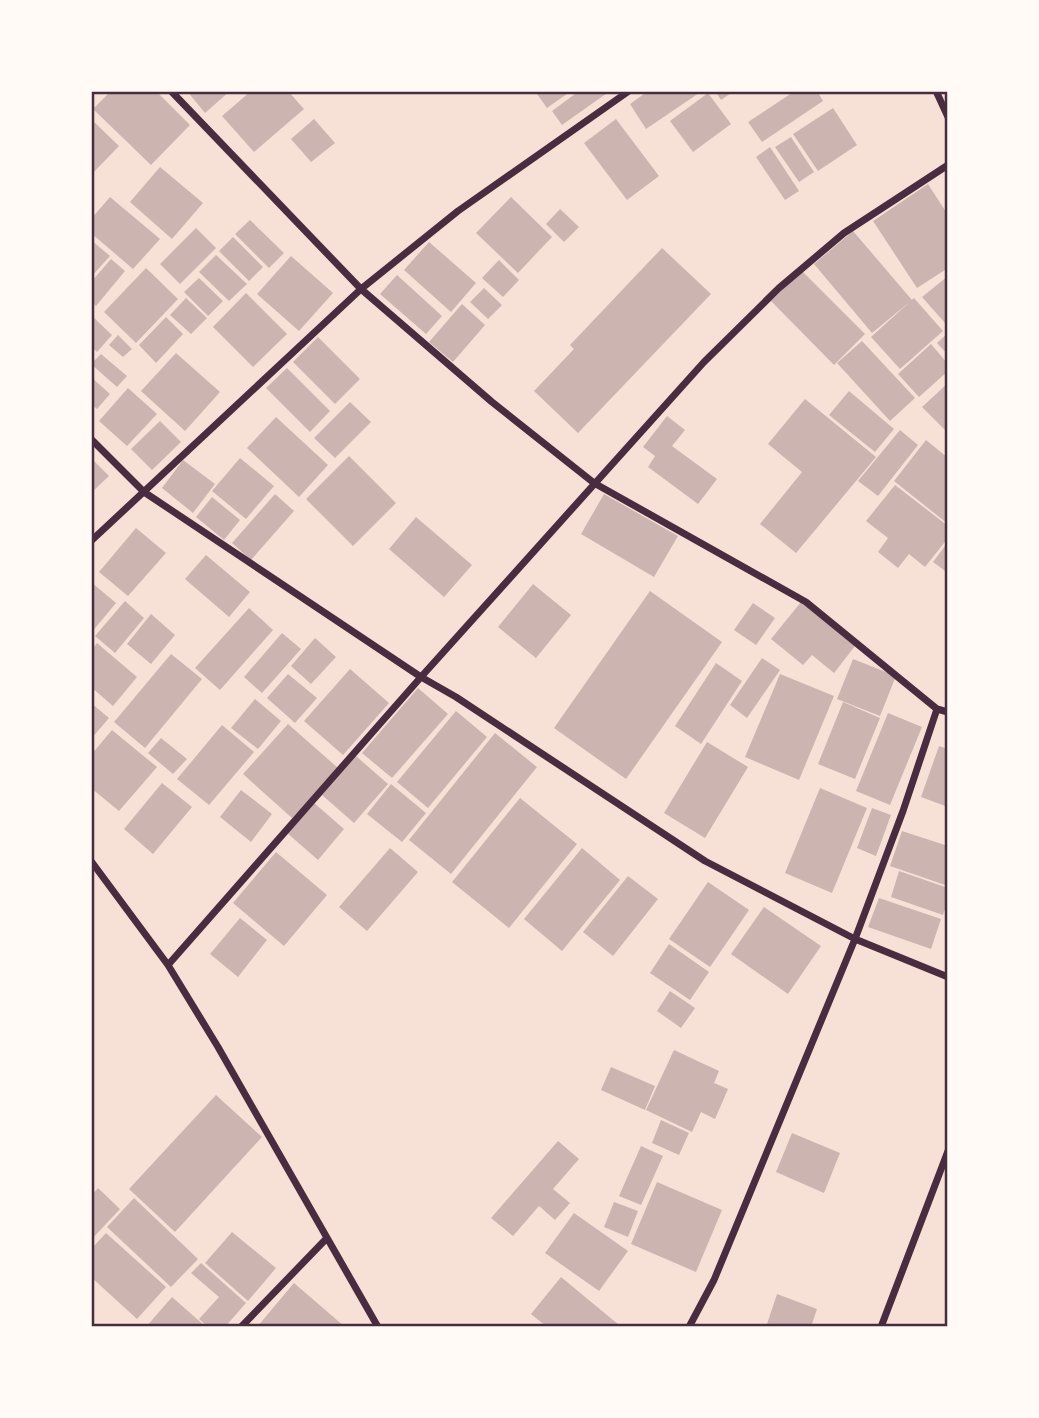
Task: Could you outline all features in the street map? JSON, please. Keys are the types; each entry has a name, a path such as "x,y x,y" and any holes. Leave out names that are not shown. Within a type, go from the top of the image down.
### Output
{"street":[{"path":"171,91 361,289 492,402 594,483 806,603 937,709 948,712"},
{"path":"91,541 361,289 458,211 629,91"},
{"path":"936,91 948,117"},
{"path":"169,965 421,677 704,362 779,288 844,233 948,165"},
{"path":"91,439 144,492 421,677 456,697 705,861 855,939 948,977"},
{"path":"689,1327 715,1280 855,939 937,709"},
{"path":"91,860 169,965 378,1327"},
{"path":"881,1327 948,1151"},
{"path":"241,1327 326,1239"}],"building":[{"path":"111,91 156,91 190,125 151,165 93,109"},
{"path":"187,91 230,91 205,113"},
{"path":"251,91 288,91 304,109 254,152 222,116"},
{"path":"535,91 571,91 547,108"},
{"path":"579,91 610,91 562,125 552,111"},
{"path":"648,91 702,91 646,129 630,104"},
{"path":"715,91 734,91 721,100"},
{"path":"795,91 817,91 823,101 762,142 748,122"},
{"path":"708,93 731,124 693,152 670,121"},
{"path":"833,108 857,145 818,171 793,134"},
{"path":"91,119 119,146 91,175"},
{"path":"314,119 335,143 311,162 291,139"},
{"path":"616,119 659,176 627,200 584,143"},
{"path":"791,137 814,172 799,182 775,147"},
{"path":"770,147 799,191 785,200 756,157"},
{"path":"160,167 203,203 172,239 130,202"},
{"path":"928,184 948,215 948,268 917,288 873,221"},
{"path":"110,197 160,239 133,269 91,233 91,219"},
{"path":"511,197 552,237 518,273 476,233"},
{"path":"560,209 579,227 564,242 546,224"},
{"path":"250,220 284,253 269,268 235,234"},
{"path":"196,228 216,248 180,284 160,264"},
{"path":"853,231 912,300 872,333 814,264"},
{"path":"233,237 263,267 249,281 219,251"},
{"path":"91,240 110,256 91,277"},
{"path":"429,242 476,283 451,312 404,270"},
{"path":"662,248 711,294 578,433 534,391 574,349 570,345"},
{"path":"216,255 247,284 229,301 199,272"},
{"path":"291,256 333,293 299,331 257,294"},
{"path":"111,259 125,271 96,306 91,302 91,282"},
{"path":"499,260 519,280 503,297 482,278"},
{"path":"146,268 178,299 136,343 104,312"},
{"path":"802,271 865,334 834,365 771,301"},
{"path":"397,275 442,316 426,334 380,294"},
{"path":"948,276 948,321 945,323 922,297"},
{"path":"199,278 223,301 208,316 184,292"},
{"path":"484,288 502,305 488,319 470,302"},
{"path":"246,293 287,334 253,367 213,327"},
{"path":"186,298 207,318 191,334 170,315"},
{"path":"914,298 943,331 900,369 871,337"},
{"path":"462,304 485,325 453,362 429,342"},
{"path":"91,315 112,335 97,352 91,346"},
{"path":"166,317 183,334 156,363 139,345"},
{"path":"948,333 948,355 937,343"},
{"path":"118,335 132,349 123,357 109,345"},
{"path":"318,337 360,379 335,404 293,362"},
{"path":"862,341 915,398 890,421 837,363"},
{"path":"931,344 948,364 948,371 919,397 898,374"},
{"path":"176,353 220,392 185,431 141,391"},
{"path":"101,354 127,376 117,387 91,364"},
{"path":"287,368 330,411 310,432 266,388"},
{"path":"91,377 110,394 97,409 91,404"},
{"path":"948,383 948,433 922,407"},
{"path":"128,388 157,414 127,446 99,421"},
{"path":"849,391 894,429 875,452 829,415"},
{"path":"805,399 876,457 796,553 760,524 802,472 768,444"},
{"path":"350,402 371,422 335,458 314,438"},
{"path":"667,416 685,430 672,446 717,479 698,504 648,467 655,456 643,447"},
{"path":"276,417 328,465 299,497 247,448"},
{"path":"160,421 181,442 152,470 131,449"},
{"path":"900,430 918,445 878,496 858,481"},
{"path":"926,440 948,458 948,524 894,481"},
{"path":"349,456 396,503 353,546 306,499"},
{"path":"91,458 109,476 91,493"},
{"path":"240,458 274,486 246,519 212,491"},
{"path":"183,460 215,484 193,513 162,488"},
{"path":"895,485 948,526 948,538 925,567 909,554 898,568 878,552 888,538 866,521"},
{"path":"275,494 294,511 251,560 232,543"},
{"path":"604,494 678,536 654,577 581,534"},
{"path":"212,497 240,520 224,540 196,517"},
{"path":"416,517 472,565 444,597 389,549"},
{"path":"136,528 166,553 128,596 99,572"},
{"path":"948,542 948,573 933,562"},
{"path":"206,555 250,592 229,617 185,579"},
{"path":"91,582 116,603 91,633"},
{"path":"533,584 571,615 536,658 498,627"},
{"path":"650,591 722,642 626,779 554,728"},
{"path":"125,601 144,618 115,653 95,636"},
{"path":"801,602 855,646 834,673 812,655 803,665 771,639"},
{"path":"753,603 775,618 756,645 734,630"},
{"path":"249,608 273,630 220,690 195,668"},
{"path":"151,614 175,635 151,664 127,644"},
{"path":"282,633 301,649 262,693 244,677"},
{"path":"315,638 336,657 311,684 291,666"},
{"path":"97,643 137,677 113,706 91,687 91,651"},
{"path":"171,654 202,679 145,748 114,722"},
{"path":"762,658 780,670 747,718 730,705"},
{"path":"853,659 896,676 880,716 837,699"},
{"path":"716,663 742,681 701,744 675,726"},
{"path":"350,669 389,703 343,755 304,721"},
{"path":"288,674 317,698 295,723 267,698"},
{"path":"780,674 834,696 799,780 745,757"},
{"path":"418,688 448,714 392,778 362,753"},
{"path":"255,699 281,721 258,749 231,728"},
{"path":"843,702 880,718 855,779 818,764"},
{"path":"91,703 109,718 91,739"},
{"path":"456,711 487,737 428,808 397,782"},
{"path":"888,713 922,727 890,805 856,791"},
{"path":"288,724 338,768 292,818 243,774"},
{"path":"222,725 254,752 209,805 177,779"},
{"path":"112,730 157,767 119,811 91,788 91,755"},
{"path":"495,733 537,767 451,874 409,840"},
{"path":"161,738 187,759 173,774 148,753"},
{"path":"707,742 748,767 705,838 664,813"},
{"path":"939,746 948,749 948,807 921,797"},
{"path":"356,756 388,784 354,823 322,795"},
{"path":"162,783 192,807 153,854 124,829"},
{"path":"391,784 426,813 402,842 367,814"},
{"path":"820,788 867,808 832,893 785,873"},
{"path":"241,790 272,814 251,842 220,817"},
{"path":"520,798 577,844 509,928 452,882"},
{"path":"313,802 344,829 318,860 286,832"},
{"path":"872,808 891,815 876,856 857,848"},
{"path":"902,831 948,846 948,886 890,866"},
{"path":"390,848 418,872 367,931 339,907"},
{"path":"582,848 620,880 562,951 524,919"},
{"path":"276,852 327,895 284,946 233,903"},
{"path":"899,871 948,888 948,900 943,915 891,897"},
{"path":"628,876 658,899 613,956 583,932"},
{"path":"708,882 749,910 710,967 669,939"},
{"path":"879,898 941,919 931,949 868,927"},
{"path":"764,907 821,946 788,994 731,954"},
{"path":"240,918 267,940 238,977 210,954"},
{"path":"669,944 709,972 690,1000 650,973"},
{"path":"670,991 695,1008 681,1028 657,1011"},
{"path":"674,1050 719,1071 714,1083 728,1089 715,1119 701,1112 692,1132 646,1110"},
{"path":"611,1067 655,1086 645,1110 601,1090"},
{"path":"216,1095 262,1137 175,1232 129,1189"},
{"path":"661,1120 689,1133 679,1155 652,1143"},
{"path":"792,1133 840,1153 824,1193 776,1172"},
{"path":"558,1141 579,1159 553,1189 570,1203 555,1220 539,1206 513,1236 491,1218"},
{"path":"641,1146 663,1156 641,1205 619,1196"},
{"path":"657,1182 722,1210 696,1272 631,1244"},
{"path":"98,1188 120,1209 91,1240 91,1196"},
{"path":"134,1198 198,1259 171,1287 107,1227"},
{"path":"614,1202 638,1211 628,1237 604,1227"},
{"path":"574,1213 628,1251 599,1291 545,1253"},
{"path":"232,1232 276,1268 248,1301 205,1263"},
{"path":"106,1233 166,1287 137,1319 91,1277 91,1249"},
{"path":"201,1263 246,1303 225,1327 208,1327 199,1319 219,1297 191,1273"},
{"path":"561,1277 619,1325 547,1327 531,1314"},
{"path":"294,1283 345,1327 257,1327"},
{"path":"777,1294 817,1309 811,1327 766,1327"},
{"path":"172,1297 206,1327 146,1327"}]}
